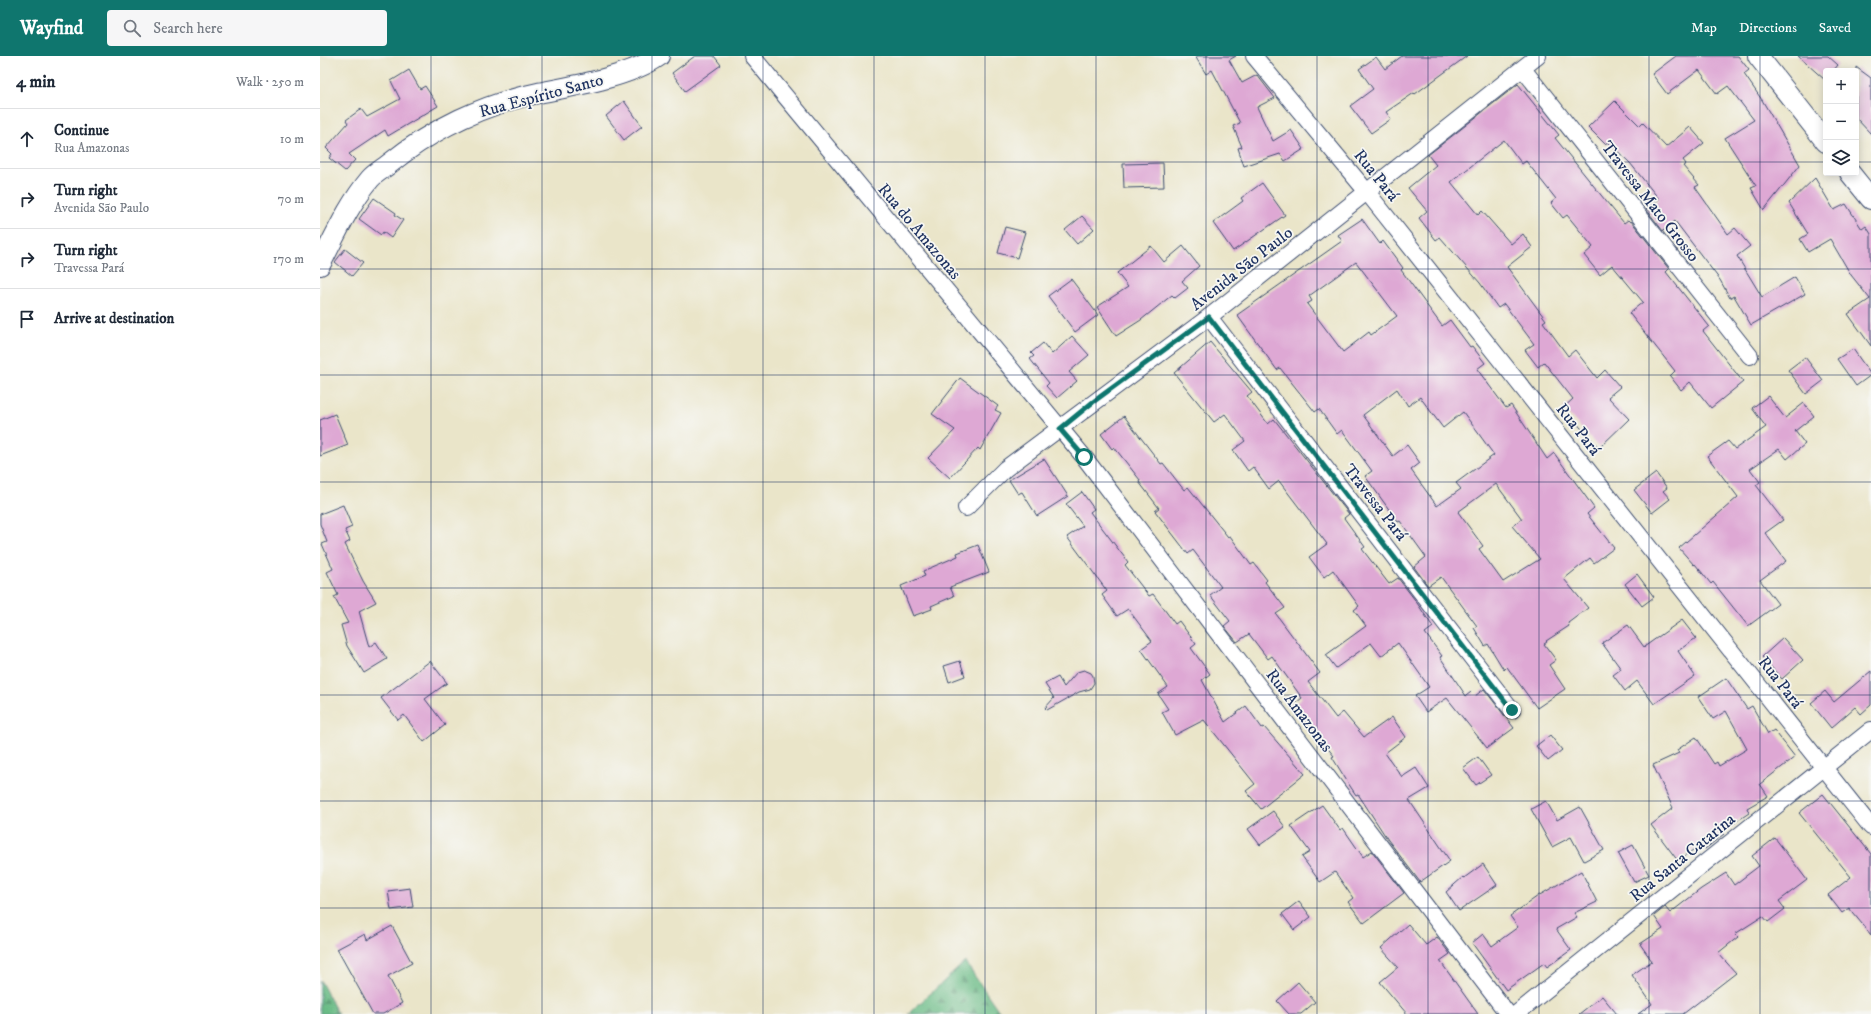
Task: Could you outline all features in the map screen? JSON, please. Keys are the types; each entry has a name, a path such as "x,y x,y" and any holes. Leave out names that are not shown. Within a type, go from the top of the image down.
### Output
{"street":[{"name":"Rua Espírito Santo","path":"320,265 348,210 371,178 404,151 468,114 512,99 576,85 628,71 659,56"},
{"name":"Rua do Amazonas","path":"752,56 1060,429"},
{"name":"Rua Pará","path":"1254,56 1367,192 1871,827"},
{"name":"Avenida São Paulo","path":"966,508 1005,469 1209,317 1538,56"},
{"path":"1758,56 1824,140"},
{"name":"Travessa Mato Grosso","path":"1523,69 1750,356"},
{"path":"1852,176 1871,199"},
{"name":"Travessa Pará","path":"1209,317 1512,710"},
{"name":"Rua Amazonas","path":"1060,429 1084,457 1508,1014"},
{"name":"Rua Santa Catarina","path":"1516,1014 1871,730"}],"green space":[{"path":"965,962 1001,1014 908,1014"},
{"path":"320,980 338,1014 320,1014"}],"building":[{"path":"695,56 714,56 721,65 685,91 672,73"},
{"path":"1195,56 1236,56 1229,60 1242,83 1257,75 1275,98 1257,107 1273,141 1291,130 1304,149 1285,161 1280,154 1244,166 1238,148 1242,147 1233,126 1240,123 1212,70 1206,74"},
{"path":"1402,56 1467,56 1415,94 1414,93 1386,112 1391,119 1371,133 1350,106 1373,89 1359,69 1376,57 1385,69"},
{"path":"1676,56 1738,56 1749,70 1744,74 1762,100 1800,165 1764,210 1751,188 1756,186 1725,138 1754,120 1728,86 1717,94 1699,70 1667,94 1652,74"},
{"path":"1798,56 1828,56 1838,65 1836,68 1823,68 1823,78"},
{"path":"1859,69 1871,78 1871,134 1859,121"},
{"path":"409,70 420,89 425,86 438,106 388,136 385,130 349,154 355,160 345,171 329,158 332,154 326,148 348,123 346,120 361,109 367,117 400,99 391,81"},
{"path":"1518,84 1559,135 1555,138 1605,200 1624,223 1628,220 1630,222 1631,221 1669,269 1666,272 1709,326 1703,331 1743,382 1711,408 1690,382 1681,390 1670,376 1675,371 1629,313 1643,302 1612,265 1600,275 1584,255 1593,247 1567,215 1563,218 1551,203 1556,199 1526,161 1522,164 1504,140 1451,182 1478,215 1482,211 1511,244 1523,234 1532,247 1507,267 1546,320 1543,322 1568,356 1575,350 1597,378 1605,370 1620,387 1608,397 1629,419 1599,448 1563,408 1573,399 1544,362 1538,367 1525,350 1534,344 1504,304 1498,308 1480,283 1440,237 1436,240 1419,218 1427,211 1408,188 1436,165 1428,155"},
{"path":"624,101 642,126 624,140 606,116"},
{"path":"1615,101 1640,126 1643,123 1666,147 1690,127 1704,143 1683,160 1686,164 1683,166 1699,185 1695,187 1728,234 1735,228 1750,246 1737,256 1762,297 1795,277 1805,294 1751,325 1734,296 1730,298 1720,280 1675,221 1663,231 1646,209 1659,199 1630,163 1608,142 1605,144 1588,127"},
{"path":"1163,163 1164,187 1124,188 1123,164"},
{"path":"1815,178 1834,210 1846,204 1862,229 1866,226 1871,234 1871,346 1848,314 1870,299 1851,275 1830,239 1808,252 1800,239 1808,234 1789,203"},
{"path":"1262,183 1285,215 1233,251 1213,223 1243,201 1241,198"},
{"path":"374,198 396,213 395,215 403,220 391,238 383,232 381,235 359,219"},
{"path":"1082,216 1094,229 1077,244 1065,230"},
{"path":"1362,219 1380,244 1383,241 1403,268 1401,270 1442,326 1450,320 1470,347 1472,346 1485,363 1477,369 1506,408 1511,405 1547,459 1554,453 1594,508 1587,514 1614,548 1594,563 1590,558 1564,579 1588,608 1568,623 1569,626 1546,641 1547,642 1544,644 1556,660 1549,665 1565,689 1537,708 1507,667 1504,670 1488,644 1485,646 1474,628 1477,626 1441,577 1428,586 1414,567 1426,557 1400,521 1398,522 1365,476 1372,471 1342,430 1337,434 1319,409 1315,412 1280,368 1277,370 1237,315 1342,241 1338,235","holes":["1356,262 1397,316 1371,335 1369,332 1343,352 1307,304 1312,301 1309,296","1397,389 1408,406 1420,397 1443,428 1463,412 1494,455 1456,483 1461,489 1437,506 1411,470 1420,463 1407,445 1393,456 1363,415","1496,484 1522,519 1512,526 1540,559 1503,582 1479,549 1483,546 1458,512"]},
{"path":"1005,227 1025,232 1017,258 998,253"},
{"path":"1151,246 1164,262 1183,246 1199,266 1182,281 1188,288 1175,298 1172,295 1141,320 1116,336 1097,307 1128,287 1117,273"},
{"path":"345,249 363,263 352,276 335,262"},
{"path":"1071,279 1098,315 1075,332 1048,296"},
{"path":"1072,336 1089,355 1069,372 1077,381 1057,398 1046,386 1049,383 1030,359 1034,356 1031,353 1043,343 1052,354"},
{"path":"1210,342 1252,392 1247,396 1268,424 1274,419 1349,514 1344,518 1365,547 1362,549 1389,584 1398,578 1415,600 1433,627 1425,633 1442,656 1440,657 1466,696 1471,692 1475,696 1484,689 1514,728 1487,748 1447,698 1426,712 1415,696 1429,687 1398,643 1381,656 1371,643 1336,668 1326,655 1366,626 1354,610 1359,606 1333,570 1324,577 1309,557 1327,544 1279,481 1269,489 1253,467 1248,471 1233,450 1245,441 1225,414 1214,422 1174,373"},
{"path":"1853,349 1871,375 1856,386 1837,359"},
{"path":"1805,357 1823,381 1806,394 1788,370"},
{"path":"960,378 998,406 995,410 1001,413 980,450 978,448 950,478 928,458 955,430 932,414"},
{"path":"1768,396 1785,418 1804,403 1814,416 1795,431 1805,444 1787,459 1779,449 1750,469 1760,482 1756,485 1783,520 1765,533 1786,561 1760,580 1778,604 1748,626 1713,582 1711,584 1695,564 1694,565 1679,548 1738,497 1707,456 1728,441 1735,449 1766,427 1752,408"},
{"path":"335,414 348,445 320,456 320,420"},
{"path":"1124,416 1161,464 1163,463 1184,490 1188,487 1228,537 1230,536 1251,565 1254,563 1267,580 1265,582 1285,608 1276,614 1320,673 1308,682 1336,718 1343,712 1364,737 1392,717 1406,737 1385,753 1402,777 1416,768 1429,788 1409,800 1450,861 1420,882 1388,840 1358,794 1356,795 1332,757 1334,756 1304,719 1302,720 1291,707 1302,698 1272,656 1268,659 1249,634 1237,642 1224,626 1230,621 1210,595 1221,587 1193,550 1188,554 1155,511 1159,508 1139,482 1140,480 1114,447 1112,449 1101,434"},
{"path":"1044,459 1068,496 1037,516 1022,492 1018,494 1009,480"},
{"path":"1656,473 1667,488 1663,491 1670,499 1652,513 1634,490"},
{"path":"1082,492 1094,509 1090,512 1128,562 1125,565 1149,596 1153,594 1175,624 1179,621 1196,644 1191,648 1210,674 1202,680 1225,722 1246,706 1262,728 1264,727 1305,774 1261,809 1246,791 1255,784 1204,720 1175,735 1162,712 1168,709 1158,694 1168,687 1141,649 1152,641 1128,609 1117,616 1102,595 1107,591 1067,537 1083,526 1066,504"},
{"path":"343,505 352,527 345,530 350,541 345,544 363,581 376,602 359,611 369,647 376,642 387,659 364,673 347,646 341,625 348,623 334,597 338,595 327,572 333,569 322,544 327,542 320,524 320,514"},
{"path":"978,545 989,572 950,587 954,596 931,606 932,609 913,616 901,586 925,576 923,571 958,556 957,553"},
{"path":"1637,574 1654,597 1642,606 1625,584"},
{"path":"1682,620 1696,638 1678,651 1695,676 1654,704 1637,681 1625,691 1613,675 1621,669 1602,643 1628,625 1644,647"},
{"path":"1783,638 1803,660 1782,679 1762,657"},
{"path":"430,661 447,683 425,699 445,725 424,742 404,715 398,720 381,698"},
{"path":"960,661 965,676 949,682 944,666"},
{"path":"1084,670 1091,673 1093,676 1094,683 1090,689 1079,692 1047,710 1045,708 1054,698 1045,684 1058,677 1064,687 1077,672"},
{"path":"1871,671 1871,705 1861,714 1855,707 1831,728 1811,703 1825,691 1834,702"},
{"path":"1726,678 1747,709 1752,706 1768,734 1774,730 1795,757 1760,784 1768,796 1747,808 1749,813 1722,831 1724,834 1705,849 1701,844 1678,861 1651,825 1673,808 1653,765 1679,753 1677,750 1696,737 1714,764 1717,762 1719,766 1747,749 1726,711 1713,719 1698,697"},
{"path":"1550,735 1562,750 1548,761 1536,746"},
{"path":"1478,757 1491,775 1476,785 1463,768"},
{"path":"1823,794 1871,854 1871,935 1849,908 1842,913 1828,895 1851,877 1799,813"},
{"path":"1546,801 1557,820 1580,807 1604,850 1584,861 1571,837 1552,847 1531,809"},
{"path":"1322,805 1340,830 1343,828 1363,857 1372,851 1404,893 1364,923 1348,902 1353,898 1335,872 1320,882 1302,857 1310,852 1291,826"},
{"path":"1273,811 1285,827 1260,845 1248,829"},
{"path":"1775,838 1807,880 1779,901 1785,909 1768,922 1763,916 1735,934 1738,937 1718,953 1736,973 1683,1014 1638,1014 1652,1004 1632,975 1652,961 1640,944 1663,929 1654,916 1665,907 1670,913 1701,889 1726,873 1734,885 1759,866 1752,856"},
{"path":"1633,845 1649,875 1634,882 1618,853"},
{"path":"1483,864 1497,885 1459,911 1446,892 1463,877 1464,878"},
{"path":"1581,871 1597,902 1574,913 1577,917 1556,929 1571,950 1547,967 1544,963 1506,990 1472,943 1483,934 1492,946 1518,927 1510,916 1538,896"},
{"path":"410,888 413,907 391,910 388,891"},
{"path":"1299,901 1311,917 1294,930 1282,914"},
{"path":"1408,924 1426,945 1437,937 1450,954 1440,961 1478,1014 1407,1014 1380,982 1398,967 1381,948"},
{"path":"392,926 412,963 388,976 402,1003 383,1014 373,1014 337,949 365,934 367,940"},
{"path":"1298,982 1315,1002 1301,1014 1289,1014 1277,1001"},
{"path":"1602,996 1617,1014 1579,1014"}],"route":[{"path":"1084,457 1060,429 1093,402 1209,317 1512,710"}]}
